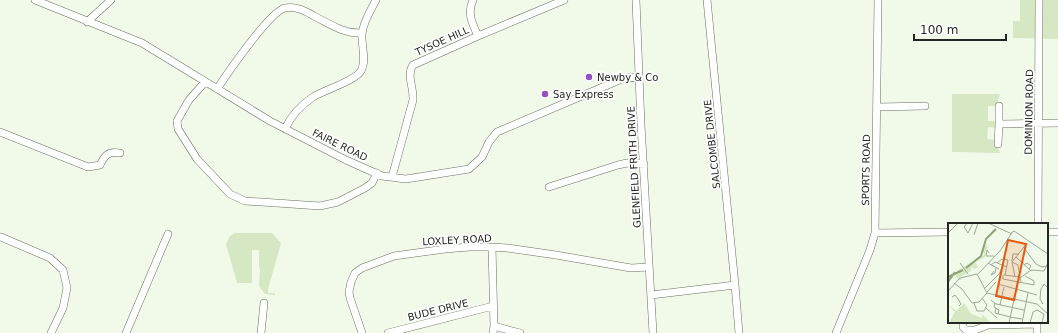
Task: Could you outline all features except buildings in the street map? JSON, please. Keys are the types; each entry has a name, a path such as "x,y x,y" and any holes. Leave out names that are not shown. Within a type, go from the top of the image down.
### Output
{"street":[{"name":"FAIRE ROAD","path":"35,0 142,43 285,129 346,160 382,176 406,179 469,169 482,157 489,142 497,132 624,78 639,77"},
{"path":"87,22 111,0"},
{"path":"285,129 290,119 301,106 313,97 356,76 362,70 364,56 362,33 376,0"},
{"path":"473,0 470,7 470,16 478,36"},
{"name":"TYSOE HILL","path":"392,177 413,100 414,91 409,78 410,70 413,65 564,0"},
{"name":"GLENFIELD FRITH DRIVE","path":"636,0 649,267 654,333"},
{"name":"SALCOMBE DRIVE","path":"708,0 740,333"},
{"name":"SPORTS ROAD","path":"836,333 870,250 875,233 878,107 878,0"},
{"name":"DOMINION ROAD","path":"1038,223 1039,0"},
{"path":"217,89 258,33 278,11 286,8 294,8 308,12 344,31 353,34 362,33"},
{"path":"205,82 189,100 177,121 178,129 197,159 230,194 245,201 320,206 338,202 365,188 372,183 377,173"},
{"path":"878,107 925,106"},
{"path":"998,144 999,106"},
{"path":"999,124 1058,123"},
{"path":"0,132 88,167 100,165 110,152 120,153"},
{"path":"549,187 618,165 627,163 644,164"},
{"path":"875,233 948,232"},
{"path":"126,333 168,234"},
{"path":"1,237 50,258 63,270 66,288 63,308 51,333"},
{"name":"LOXLEY ROAD","path":"362,333 349,292 353,278 362,268 394,256 470,247 492,247 556,255 631,268 649,267"},
{"path":"492,247 494,330 520,333"},
{"path":"651,295 735,285"},
{"path":"261,333 264,303"},
{"name":"BUDE DRIVE","path":"388,333 493,306"},
{"path":"963,323 963,327 966,330 975,330 988,325 1037,323 1037,333"}],"green space":[{"path":"1020,0 1058,0 1058,39 1013,38 1013,21 1020,21"},
{"path":"952,94 1000,94 996,106 988,106 988,121 997,121 996,128 988,127 987,139 995,140 1000,153 952,152"},
{"path":"235,233 272,233 281,243 268,289 268,293 275,293 275,295 265,294 259,286 259,250 252,250 252,283 237,283 226,244 230,236"}],"place":[{"name":"Newby & Co","path":"589,77"},
{"name":"Say Express","path":"545,94"}]}
